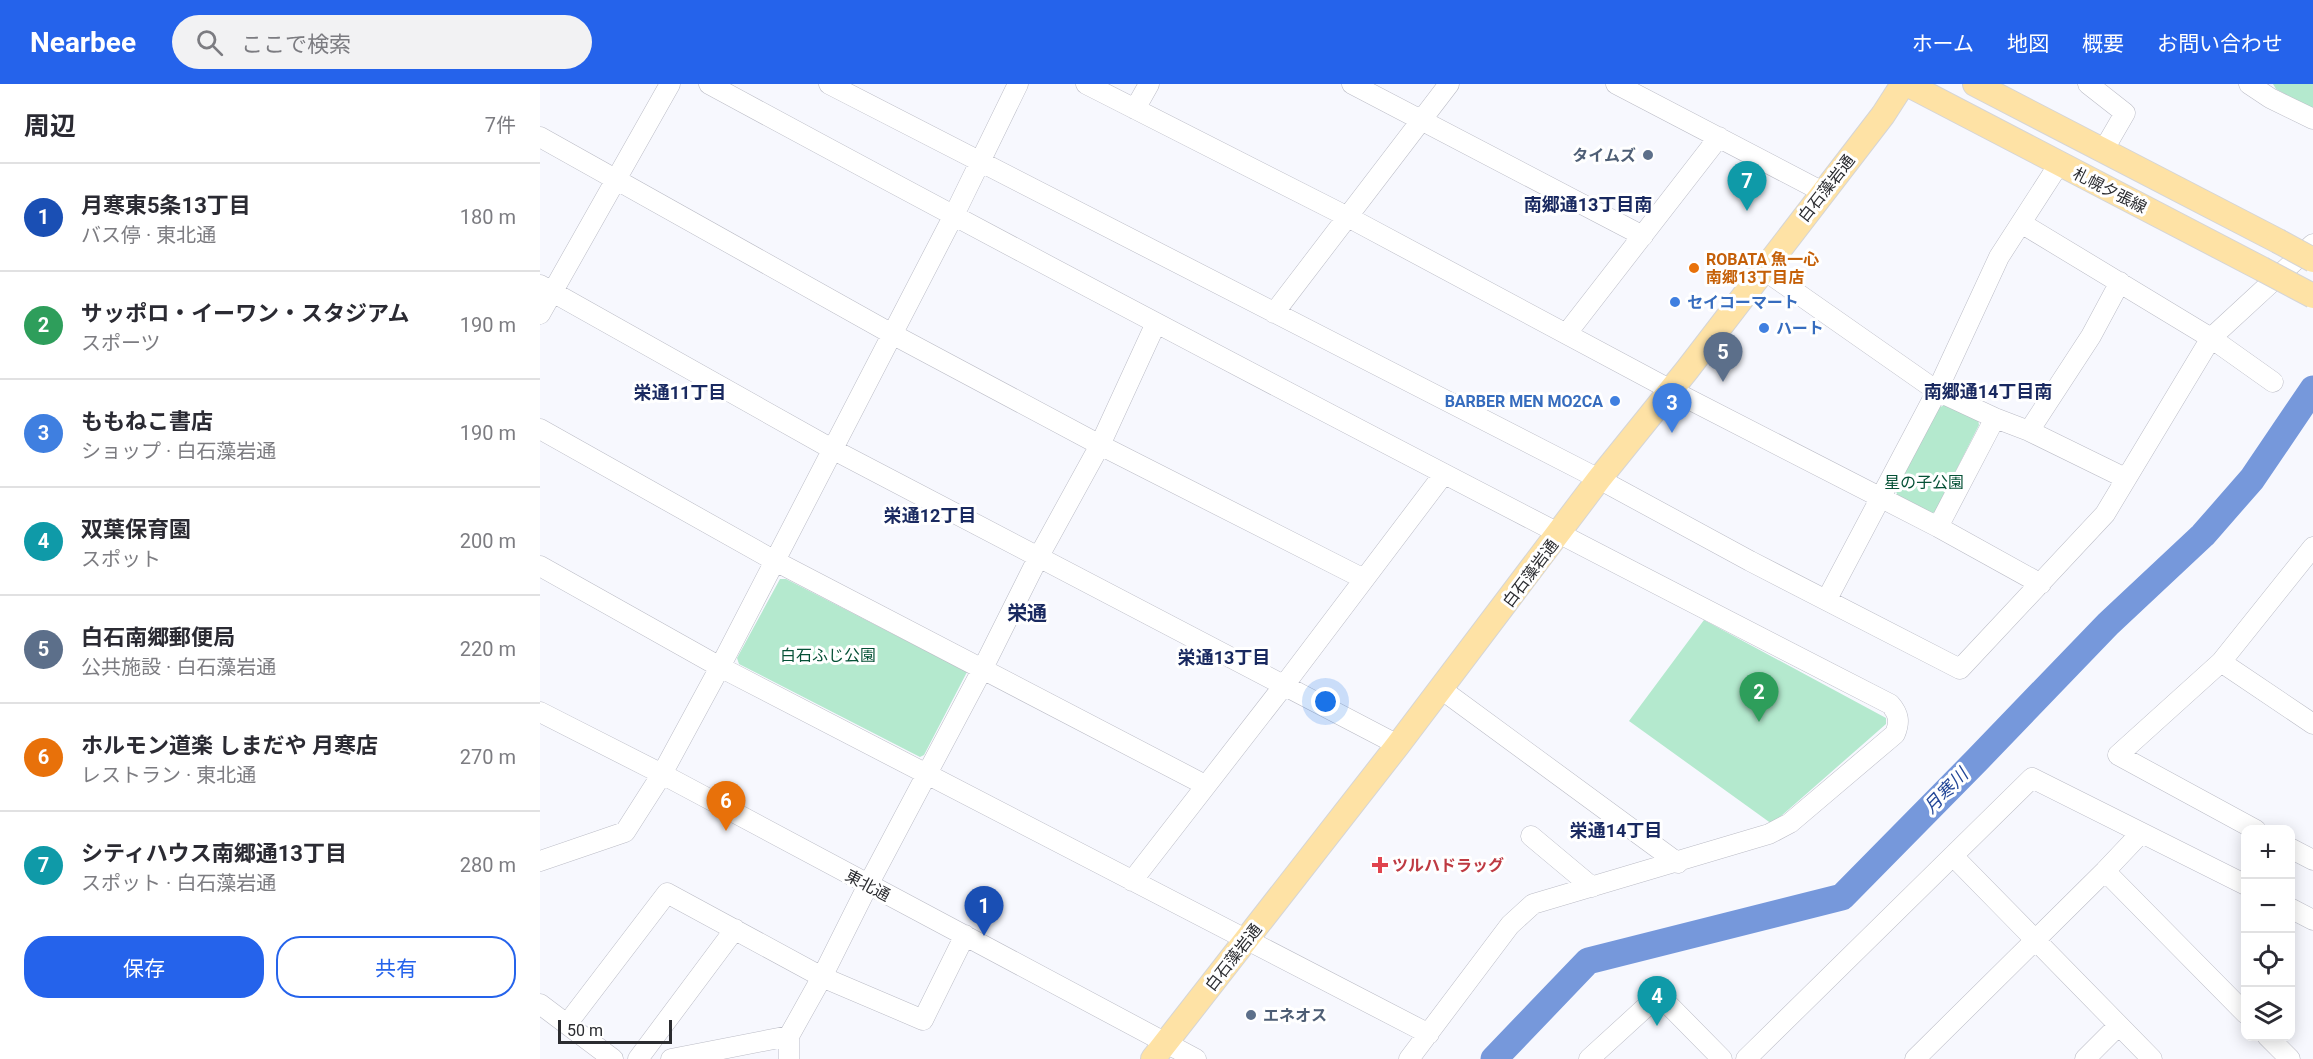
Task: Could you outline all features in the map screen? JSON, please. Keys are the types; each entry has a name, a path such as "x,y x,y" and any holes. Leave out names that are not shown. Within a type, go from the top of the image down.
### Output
{"main road":[{"name":"札幌夕張線","path":"1905,84 2313,296"},
{"name":"白石藻岩通","path":"1159,1051 1398,745 1599,479 1764,270 1905,84"},
{"name":"札幌夕張線","path":"1975,84 2313,260"}],"street":[{"path":"540,314 546,288 616,179 670,84"},
{"path":"709,84 956,213 1156,323 1443,475 1561,531 1890,704 1897,711 1899,724 1895,734 1790,824 1769,834 1678,863 1533,904 1510,925 1409,1059"},
{"path":"829,84 1599,479 1750,561 1960,669 2105,514 2211,338 2313,244"},
{"path":"540,861 626,832 662,774 956,213 1018,84"},
{"path":"1086,84 1346,216 1671,390 1938,527 2041,584"},
{"path":"1135,109 1149,84"},
{"path":"1352,84 1643,236"},
{"path":"1274,313 1449,84"},
{"path":"1616,84 1823,192"},
{"path":"2088,84 2125,113 2103,151"},
{"path":"2255,86 2313,119"},
{"path":"540,136 892,334 1100,445 1364,579"},
{"path":"1567,333 1719,137"},
{"path":"1827,599 1937,391 1999,257 2059,164"},
{"path":"2021,223 2211,338 2273,382"},
{"path":"1764,270 1937,391 2029,431 2125,478"},
{"path":"2029,431 2091,336 2120,282"},
{"path":"546,288 832,449 1398,745"},
{"path":"789,1059 789,1036 982,670 1039,556 1100,445 1156,323"},
{"path":"1938,527 1995,418"},
{"path":"540,429 775,561 1206,785"},
{"path":"1132,881 1443,475"},
{"path":"2247,825 2118,755 2221,662 2311,553"},
{"path":"540,566 720,667 1429,1034"},
{"path":"2221,662 2313,724"},
{"path":"1441,689 1678,863"},
{"name":"東北通","path":"540,712 965,935 1159,1051 1196,1059"},
{"path":"1746,1059 2032,778 2241,883"},
{"path":"1915,1059 2105,872 2141,833"},
{"path":"1531,836 1592,887"},
{"path":"2295,851 2313,860"},
{"path":"1954,857 2152,1059"},
{"path":"2105,872 2241,1009"},
{"path":"567,1024 667,893 822,977 923,1020 965,935"},
{"path":"2295,911 2313,920"},
{"path":"638,1059 735,929"},
{"path":"1588,1059 1659,994 1722,1059"},
{"path":"540,1004 613,1059"},
{"path":"2085,1059 2118,1026"},
{"path":"671,1059 789,1036"},
{"path":"2272,1041 2290,1059"}],"green space":[{"path":"2273,84 2313,84 2313,109 2276,89"},
{"name":"星の子公園","path":"1947,404 1978,419 1979,425 1935,512 1930,514 1898,497 1895,488 1938,408"},
{"name":"白石ふじ公園","path":"780,579 786,579 967,672 924,755 920,757 739,664 737,658"},
{"path":"1704,620 1886,718 1886,724 1772,824 1629,721"}],"waterway":[{"name":"月寒川","path":"1494,1059 1588,961 1842,897 2108,624 2203,535 2252,479 2313,389"}],"place":[{"name":"タイムズ","path":"1648,155"},
{"name":"シティハウス南郷通13丁目","path":"1747,211"},
{"name":"ROBATA 魚一心 南郷13丁目店","path":"1694,268"},
{"name":"セイコーマート","path":"1675,302"},
{"name":"ハート","path":"1764,328"},
{"name":"白石南郷郵便局","path":"1723,382"},
{"name":"BARBER MEN MO2CA","path":"1615,401"},
{"name":"ももねこ書店","path":"1672,433"},
{"name":"サッポロ・イーワン・スタジアム","path":"1759,722"},
{"name":"ホルモン道楽 しまだや 月寒店","path":"726,831"},
{"name":"ツルハドラッグ","path":"1380,865"},
{"name":"月寒東5条13丁目","path":"984,936"},
{"name":"エネオス","path":"1251,1015"},
{"name":"双葉保育園","path":"1657,1026"}],"district":[{"name":"南郷通13丁目南","path":"1588,205"},
{"name":"南郷通14丁目南","path":"1988,392"},
{"name":"栄通11丁目","path":"680,393"},
{"name":"栄通12丁目","path":"930,516"},
{"name":"栄通","path":"1027,613"},
{"name":"栄通13丁目","path":"1224,658"},
{"name":"栄通14丁目","path":"1616,831"}]}
